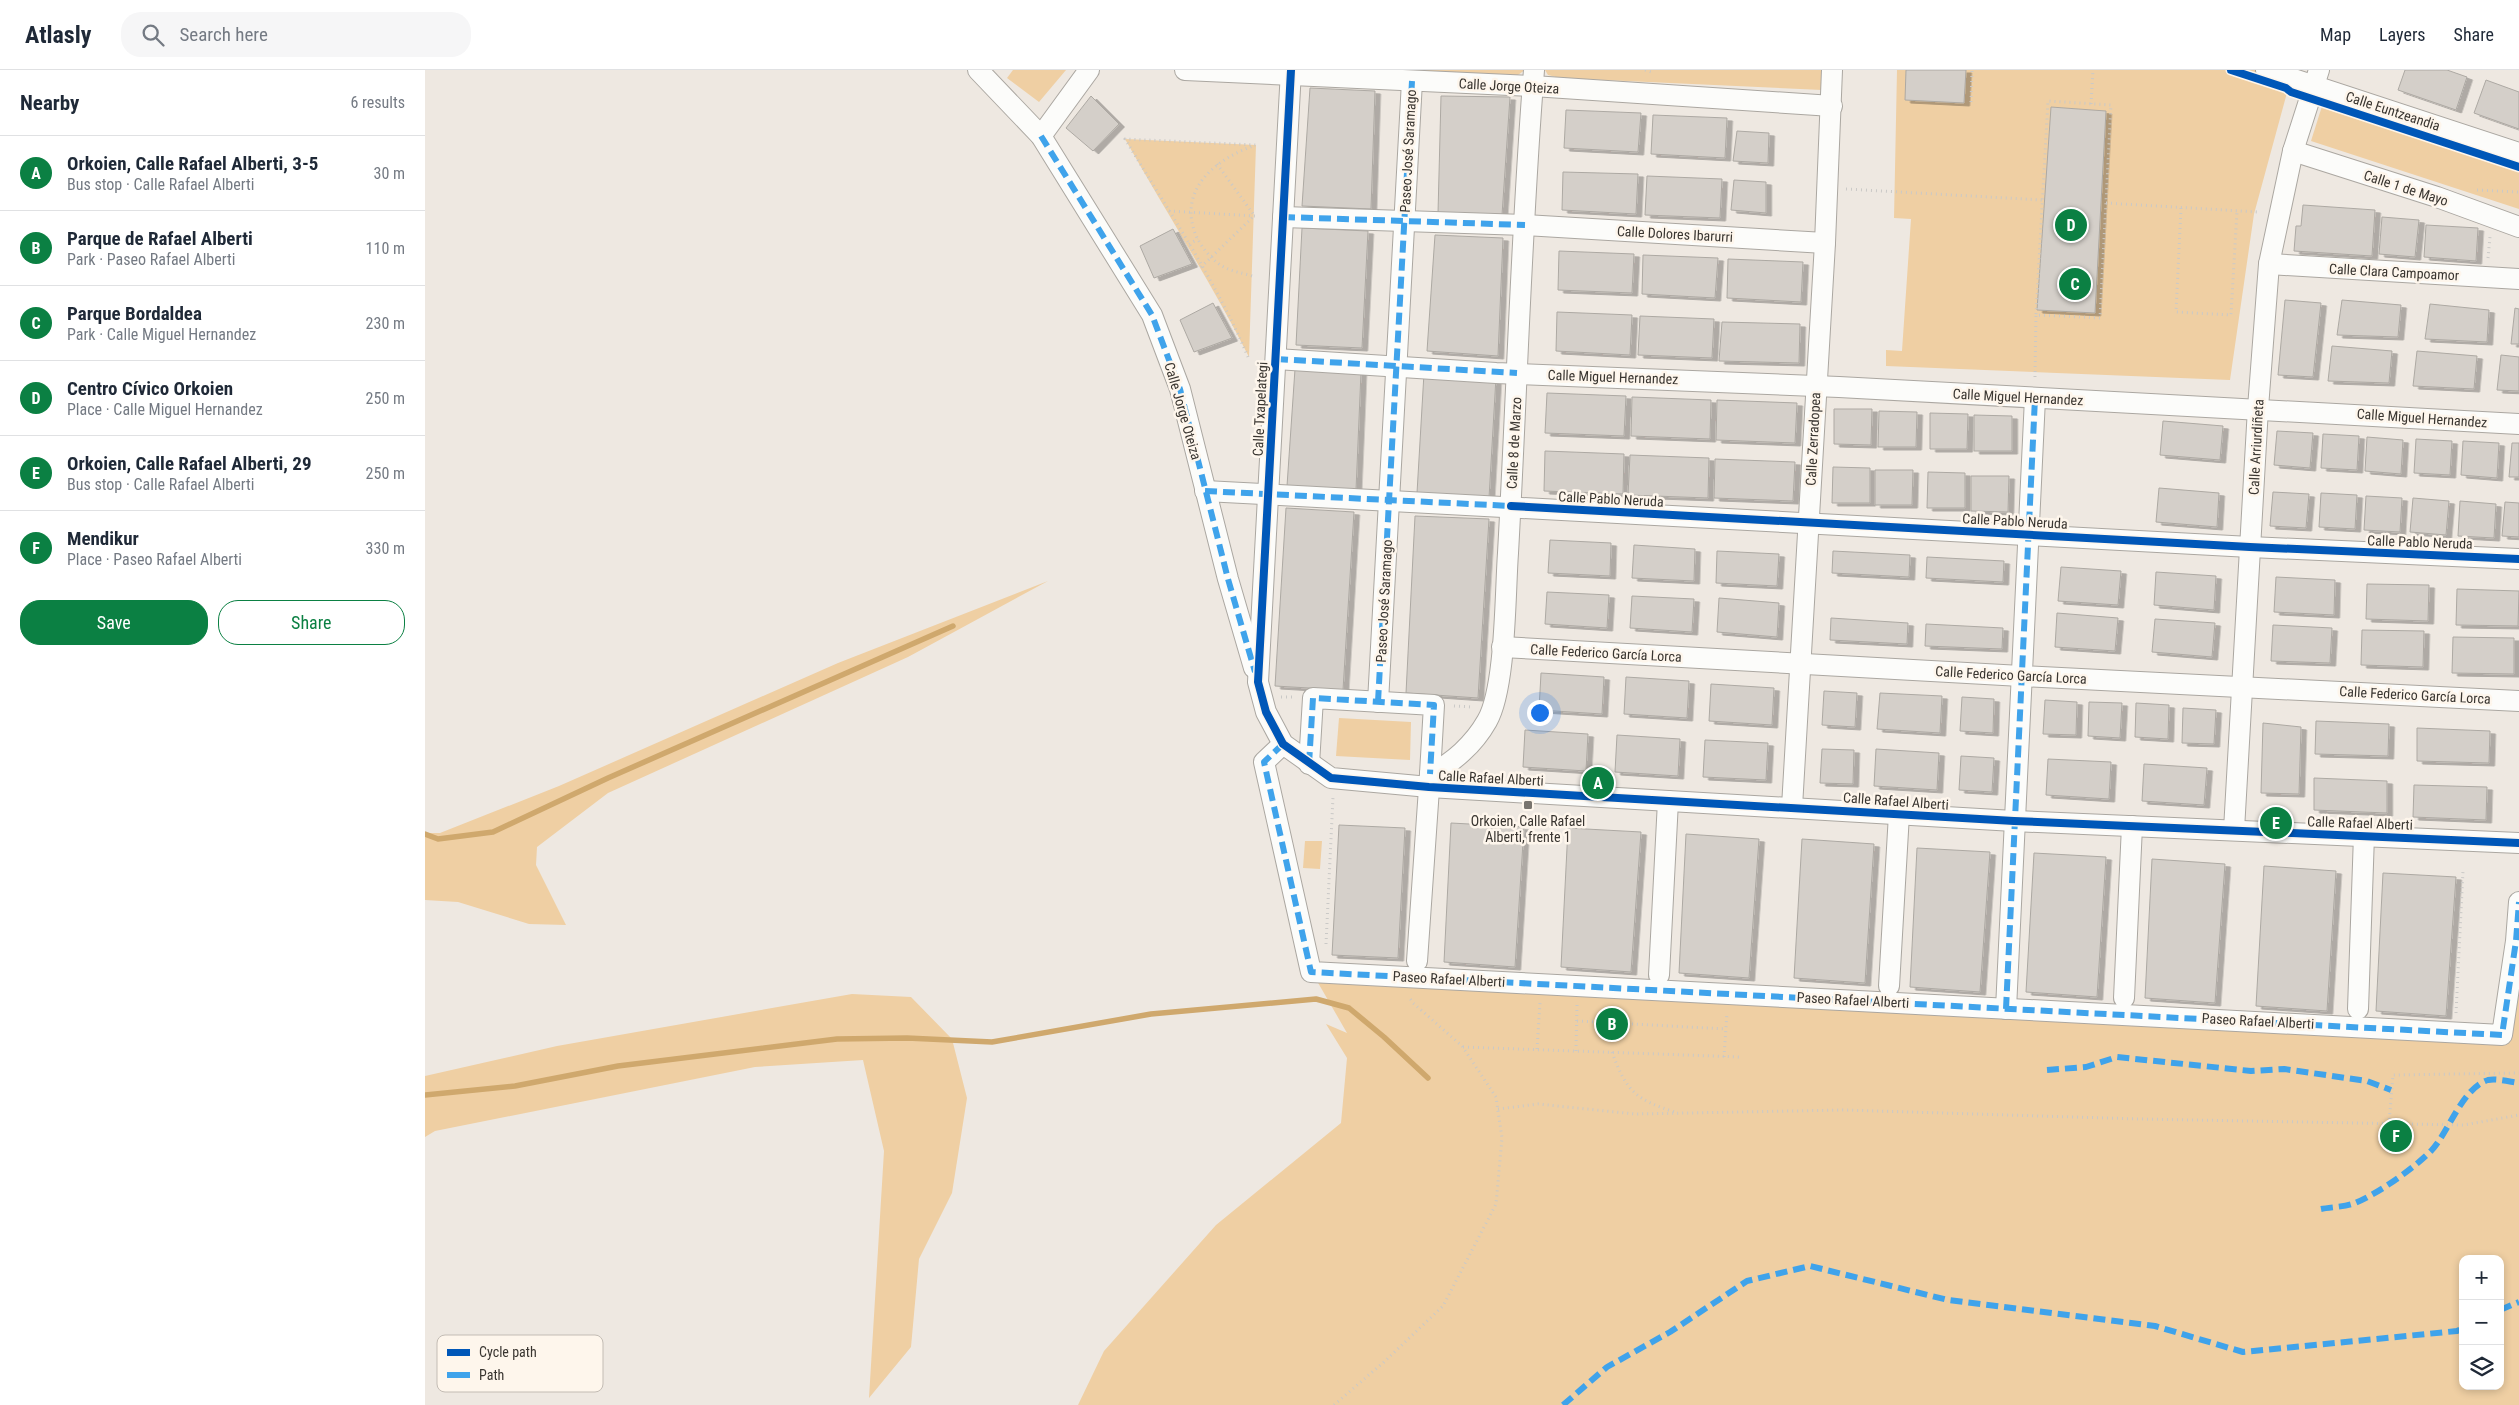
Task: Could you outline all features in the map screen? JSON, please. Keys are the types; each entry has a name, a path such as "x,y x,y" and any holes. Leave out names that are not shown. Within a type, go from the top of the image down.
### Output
{"street":[{"name":"Calle Jorge Oteiza","path":"977,70 1041,136 1152,315 1180,389 1205,491 1258,682"},
{"path":"1041,136 1089,70"},
{"name":"Calle Jorge Oteiza","path":"1185,70 1291,72 1412,81 1533,78 1832,106"},
{"name":"Calle Zerradopea","path":"1792,807 1825,243 1832,70"},
{"name":"Calle Euntzeandia","path":"2266,70 2317,78 2519,153"},
{"name":"Calle Txapelategi","path":"1283,744 1266,712 1258,682 1291,72"},
{"name":"Calle 8 de Marzo","path":"1430,781 1459,755 1488,721 1498,689 1511,506 1533,78"},
{"name":"Calle Arriurdiñeta","path":"2234,830 2258,408 2269,264 2293,151 2317,78"},
{"name":"Paseo José Saramago","path":"1378,702 1412,81"},
{"name":"Calle 1 de Mayo","path":"2293,151 2437,197 2519,227"},
{"name":"Paseo José Saramago","path":"1283,217 1525,225"},
{"name":"Calle Dolores Ibarurri","path":"1525,225 1825,243"},
{"name":"Calle Clara Campoamor","path":"2269,264 2519,279"},
{"path":"1276,359 1517,374"},
{"name":"Calle Miguel Hernandez","path":"1517,374 1816,386 2258,408 2519,424"},
{"path":"2006,1009 2035,398"},
{"path":"1205,491 1511,506"},
{"name":"Calle Pablo Neruda","path":"1511,506 2250,547 2519,559"},
{"name":"Calle Federico García Lorca","path":"1502,647 2519,701"},
{"path":"1309,764 1313,698 1434,705 1430,781"},
{"path":"1283,744 1264,762 1311,972 1325,972"},
{"name":"Calle Rafael Alberti","path":"1283,744 1331,778 1430,781 1668,801 2014,821 2519,843"},
{"name":"Calle Rafael Alberti","path":"1417,961 1430,781"},
{"path":"1659,975 1668,801"},
{"name":"Calle Rafael Alberti","path":"1889,986 1899,814"},
{"path":"2124,998 2132,826"},
{"name":"Calle Rafael Alberti","path":"2358,1009 2364,835"},
{"name":"Paseo Rafael Alberti","path":"1325,972 2502,1035 2516,941 2519,902"}],"path":[{"path":"1971,102 1972,70"},
{"path":"2091,104 2093,70"},
{"path":"2035,377 2036,315 2048,102 2111,105 2100,318 2036,315"},
{"path":"1248,357 1189,244 1125,139 1256,145 1234,153 1217,164 1199,184 1192,204 1194,230 1203,249 1224,268 1252,276"},
{"path":"1217,164 1255,216"},
{"path":"1845,189 2043,200"},
{"path":"2468,190 2519,192"},
{"path":"2106,203 2259,212"},
{"path":"2181,208 2175,312 2231,315 2237,211"},
{"path":"1169,211 1255,216"},
{"path":"1201,267 1255,216"},
{"path":"2487,265 2491,229"},
{"path":"1189,244 1198,238"},
{"path":"1434,705 1478,707"},
{"path":"1325,972 1333,797"},
{"path":"2456,1032 2463,871"},
{"path":"1334,1405 1384,1362 1443,1306 1496,1204 1502,1138 1496,1097 1462,1046 1413,1003 1399,976"},
{"path":"1537,1049 1540,983"},
{"path":"1576,1051 1577,985"},
{"path":"1724,1057 1729,993"},
{"path":"1577,1021 1726,1029"},
{"path":"1462,1046 1741,1057"},
{"path":"1612,1052 1621,1075 1637,1096 1648,1104 1678,1114"},
{"path":"2389,1124 2393,1075 2519,1073"},
{"path":"1498,1110 1538,1104 1635,1114 1844,1110 2465,1125 2519,1115"}],"shaded area":[{"path":"1013,70 1066,70 1039,102 1007,78"},
{"path":"1367,70 1525,70 1515,77"},
{"path":"1545,70 1822,70 1822,90 1560,78 1548,75"},
{"path":"1897,70 2266,70 2291,78 2254,214 2230,380 1886,366 1886,350 1902,351 1911,219 1894,218"},
{"path":"2323,103 2519,166 2519,209 2311,141"},
{"path":"1125,139 1256,145 1249,357 1204,274"},
{"path":"1048,581 908,657 608,793 537,847 536,865 566,925 529,924 458,902 425,900 425,833 440,833 559,786 838,663"},
{"path":"1339,718 1411,722 1410,760 1336,756"},
{"path":"1305,841 1322,841 1320,869 1303,868"},
{"path":"2519,963 2519,1405 1078,1405 1104,1351 1216,1225 1341,1123 1347,1058 1326,1024 1347,1033 1317,981 2505,1044"},
{"path":"852,994 911,997 952,1039 967,1098 952,1193 919,1259 911,1347 869,1398 884,1151 863,1060 755,1067 435,1131 425,1137 425,1076 557,1046"}],"building":[{"path":"1906,70 1966,70 1964,103 1905,100"},
{"path":"2405,70 2447,70 2467,77 2456,110 2398,90"},
{"path":"2486,80 2519,92 2519,129 2474,113"},
{"path":"1310,88 1375,91 1371,209 1302,206"},
{"path":"1091,96 1119,124 1093,151 1066,128"},
{"path":"1441,96 1510,97 1502,215 1438,213"},
{"path":"2051,107 2106,111 2095,313 2037,310"},
{"path":"1566,110 1641,113 1638,152 1564,148"},
{"path":"1653,115 1727,118 1725,158 1651,154"},
{"path":"1737,131 1769,133 1768,163 1733,161"},
{"path":"1563,172 1638,174 1636,214 1562,210"},
{"path":"1647,176 1722,179 1720,218 1645,215"},
{"path":"1734,180 1766,182 1766,213 1731,210"},
{"path":"2303,205 2375,210 2372,256 2294,251 2296,226 2301,226"},
{"path":"2382,217 2419,220 2415,257 2379,254"},
{"path":"2426,225 2478,228 2476,261 2424,257"},
{"path":"1302,228 1368,231 1362,348 1296,345"},
{"path":"1173,229 1192,264 1154,278 1140,246"},
{"path":"1435,235 1503,238 1498,356 1427,351"},
{"path":"1559,251 1634,254 1632,293 1558,290"},
{"path":"1643,255 1718,258 1715,298 1642,294"},
{"path":"1728,259 1803,262 1801,302 1727,298"},
{"path":"2285,300 2321,303 2313,377 2278,375"},
{"path":"2342,300 2401,305 2398,337 2337,335"},
{"path":"1213,303 1232,338 1194,352 1180,320"},
{"path":"2430,304 2489,310 2487,342 2425,339"},
{"path":"2515,308 2519,309 2519,344 2511,344"},
{"path":"1557,312 1632,315 1630,355 1556,351"},
{"path":"1640,316 1714,319 1712,358 1638,355"},
{"path":"1722,322 1800,324 1799,363 1719,361"},
{"path":"2332,346 2392,351 2389,383 2328,381"},
{"path":"2417,351 2477,356 2474,389 2413,386"},
{"path":"2501,355 2519,357 2519,391 2497,390"},
{"path":"1295,369 1361,372 1356,490 1287,486"},
{"path":"1424,373 1496,377 1489,498 1417,493"},
{"path":"1547,393 1626,396 1624,436 1545,433"},
{"path":"1632,397 1711,400 1710,439 1631,436"},
{"path":"1717,400 1797,403 1795,443 1716,440"},
{"path":"1834,409 1872,409 1871,445 1834,444"},
{"path":"1879,411 1917,412 1916,447 1878,447"},
{"path":"1930,413 1968,414 1967,449 1930,449"},
{"path":"1974,415 2012,416 2012,451 1974,451"},
{"path":"2163,421 2223,426 2220,460 2160,455"},
{"path":"2277,431 2313,433 2310,468 2274,465"},
{"path":"2323,434 2359,436 2357,470 2321,468"},
{"path":"2367,437 2403,440 2401,474 2365,471"},
{"path":"2416,439 2452,441 2450,475 2414,473"},
{"path":"2463,441 2499,443 2497,478 2461,475"},
{"path":"2512,443 2519,443 2519,477 2509,477"},
{"path":"1545,451 1624,454 1623,494 1544,491"},
{"path":"1630,455 1709,458 1708,498 1628,495"},
{"path":"1715,459 1795,462 1793,501 1714,498"},
{"path":"1833,467 1870,468 1870,503 1832,503"},
{"path":"1875,470 1913,470 1912,505 1875,505"},
{"path":"1928,472 1965,473 1965,508 1927,508"},
{"path":"1971,476 2009,476 2008,512 1971,511"},
{"path":"2159,488 2219,493 2217,527 2156,522"},
{"path":"2273,492 2309,494 2306,528 2270,526"},
{"path":"2321,493 2357,495 2355,529 2319,527"},
{"path":"2366,496 2402,498 2400,532 2364,530"},
{"path":"2413,498 2449,501 2446,535 2410,532"},
{"path":"2460,501 2496,504 2494,538 2458,536"},
{"path":"2505,502 2519,503 2519,537 2502,536"},
{"path":"1286,508 1354,512 1343,690 1275,686"},
{"path":"1415,516 1489,519 1478,698 1406,693"},
{"path":"1550,540 1611,543 1610,576 1548,573"},
{"path":"1634,545 1695,549 1694,581 1632,578"},
{"path":"1717,551 1779,554 1777,586 1716,583"},
{"path":"1833,551 1910,555 1909,577 1832,573"},
{"path":"1927,557 2004,561 2003,582 1926,578"},
{"path":"2061,567 2121,571 2118,605 2058,601"},
{"path":"2156,572 2216,576 2214,610 2154,605"},
{"path":"2276,577 2335,580 2334,615 2274,612"},
{"path":"2367,584 2429,585 2428,621 2366,619"},
{"path":"2457,589 2519,591 2518,626 2456,625"},
{"path":"1547,592 1609,595 1607,628 1545,624"},
{"path":"1632,596 1694,599 1692,632 1630,628"},
{"path":"1719,598 1779,603 1777,637 1717,632"},
{"path":"2057,613 2118,618 2115,651 2055,647"},
{"path":"1831,618 1908,623 1907,644 1830,640"},
{"path":"2155,619 2215,623 2212,657 2152,652"},
{"path":"1926,624 2003,628 2002,649 1925,646"},
{"path":"2273,625 2332,628 2330,663 2271,661"},
{"path":"2362,630 2424,631 2423,667 2361,665"},
{"path":"2453,637 2514,638 2514,674 2452,673"},
{"path":"1541,673 1604,677 1602,714 1539,710"},
{"path":"1626,677 1689,681 1687,718 1624,714"},
{"path":"1711,684 1774,688 1772,725 1709,721"},
{"path":"1824,691 1857,693 1855,727 1822,725"},
{"path":"1880,693 1942,696 1940,733 1877,729"},
{"path":"1962,697 1994,699 1993,733 1960,731"},
{"path":"2045,700 2077,702 2076,735 2043,734"},
{"path":"2089,702 2122,703 2120,738 2088,736"},
{"path":"2136,703 2169,705 2168,739 2135,737"},
{"path":"2183,708 2216,710 2214,744 2182,743"},
{"path":"2316,721 2389,724 2388,756 2315,754"},
{"path":"2263,723 2301,727 2299,794 2261,793"},
{"path":"2417,728 2490,731 2489,763 2417,761"},
{"path":"1525,730 1588,734 1586,771 1523,767"},
{"path":"1617,735 1680,739 1678,776 1615,772"},
{"path":"1705,740 1768,743 1766,780 1703,777"},
{"path":"1822,749 1854,750 1853,784 1820,783"},
{"path":"1876,749 1939,753 1937,790 1874,786"},
{"path":"1961,756 1994,758 1992,792 1959,790"},
{"path":"2048,759 2111,762 2109,799 2046,795"},
{"path":"2144,764 2207,768 2204,805 2142,801"},
{"path":"2314,778 2387,781 2387,813 2314,810"},
{"path":"2414,785 2487,787 2486,820 2413,817"},
{"path":"1451,823 1524,827 1515,967 1444,962"},
{"path":"1339,825 1405,828 1398,958 1332,955"},
{"path":"1568,828 1641,832 1631,972 1561,967"},
{"path":"1686,834 1759,839 1749,978 1679,973"},
{"path":"1802,839 1874,844 1865,983 1794,978"},
{"path":"1917,848 1990,852 1980,992 1910,987"},
{"path":"2034,853 2106,857 2097,997 2026,992"},
{"path":"2152,859 2225,864 2215,1003 2145,998"},
{"path":"2264,866 2336,871 2327,1011 2256,1006"},
{"path":"2383,873 2456,877 2446,1016 2376,1011"}],"waterway":[{"path":"425,834 438,839 493,832 608,778 953,626"},
{"path":"425,1095 515,1086 618,1066 837,1039 907,1038 992,1042 1151,1014 1316,999 1349,1008 1384,1037 1428,1078"}],"marked path":[{"path":"1378,702 1412,81"},
{"path":"1041,136 1152,315 1180,389 1228,579 1255,672"},
{"path":"1283,217 1525,225"},
{"path":"1276,359 1517,373"},
{"path":"2006,1009 2035,398"},
{"path":"1205,491 1511,506"},
{"path":"1309,764 1313,698 1434,705 1430,774"},
{"path":"1283,744 1264,762 1311,972 2502,1035 2516,941 2519,902"},
{"path":"2047,1070 2086,1067 2117,1057 2251,1071 2284,1069 2367,1081 2391,1090"},
{"path":"2321,1209 2347,1205 2364,1199 2385,1187 2415,1165 2438,1143 2463,1101 2479,1085 2488,1080 2519,1083"},
{"path":"1563,1405 1607,1367 1670,1332 1747,1281 1810,1266 1948,1300 2155,1326 2243,1352 2459,1330"},
{"path":"2504,1308 2519,1302"}],"cycle path":[{"path":"1291,70 1258,682 1266,712 1283,744 1331,778 1429,787 2014,821 2519,843"},
{"path":"2231,70 2286,88 2291,92 2519,167"},
{"path":"1511,506 2250,547 2519,559"}],"place":[{"name":"Centro Cívico Orkoien","path":"2071,225"},
{"name":"Parque Bordaldea","path":"2075,284"},
{"name":"Orkoien, Calle Rafael Alberti, 3-5","path":"1598,783"},
{"name":"Orkoien, Calle Rafael Alberti, frente 1","path":"1528,805"},
{"name":"Orkoien, Calle Rafael Alberti, 29","path":"2276,823"},
{"name":"Parque de Rafael Alberti","path":"1612,1024"},
{"name":"Mendikur","path":"2396,1136"}]}
